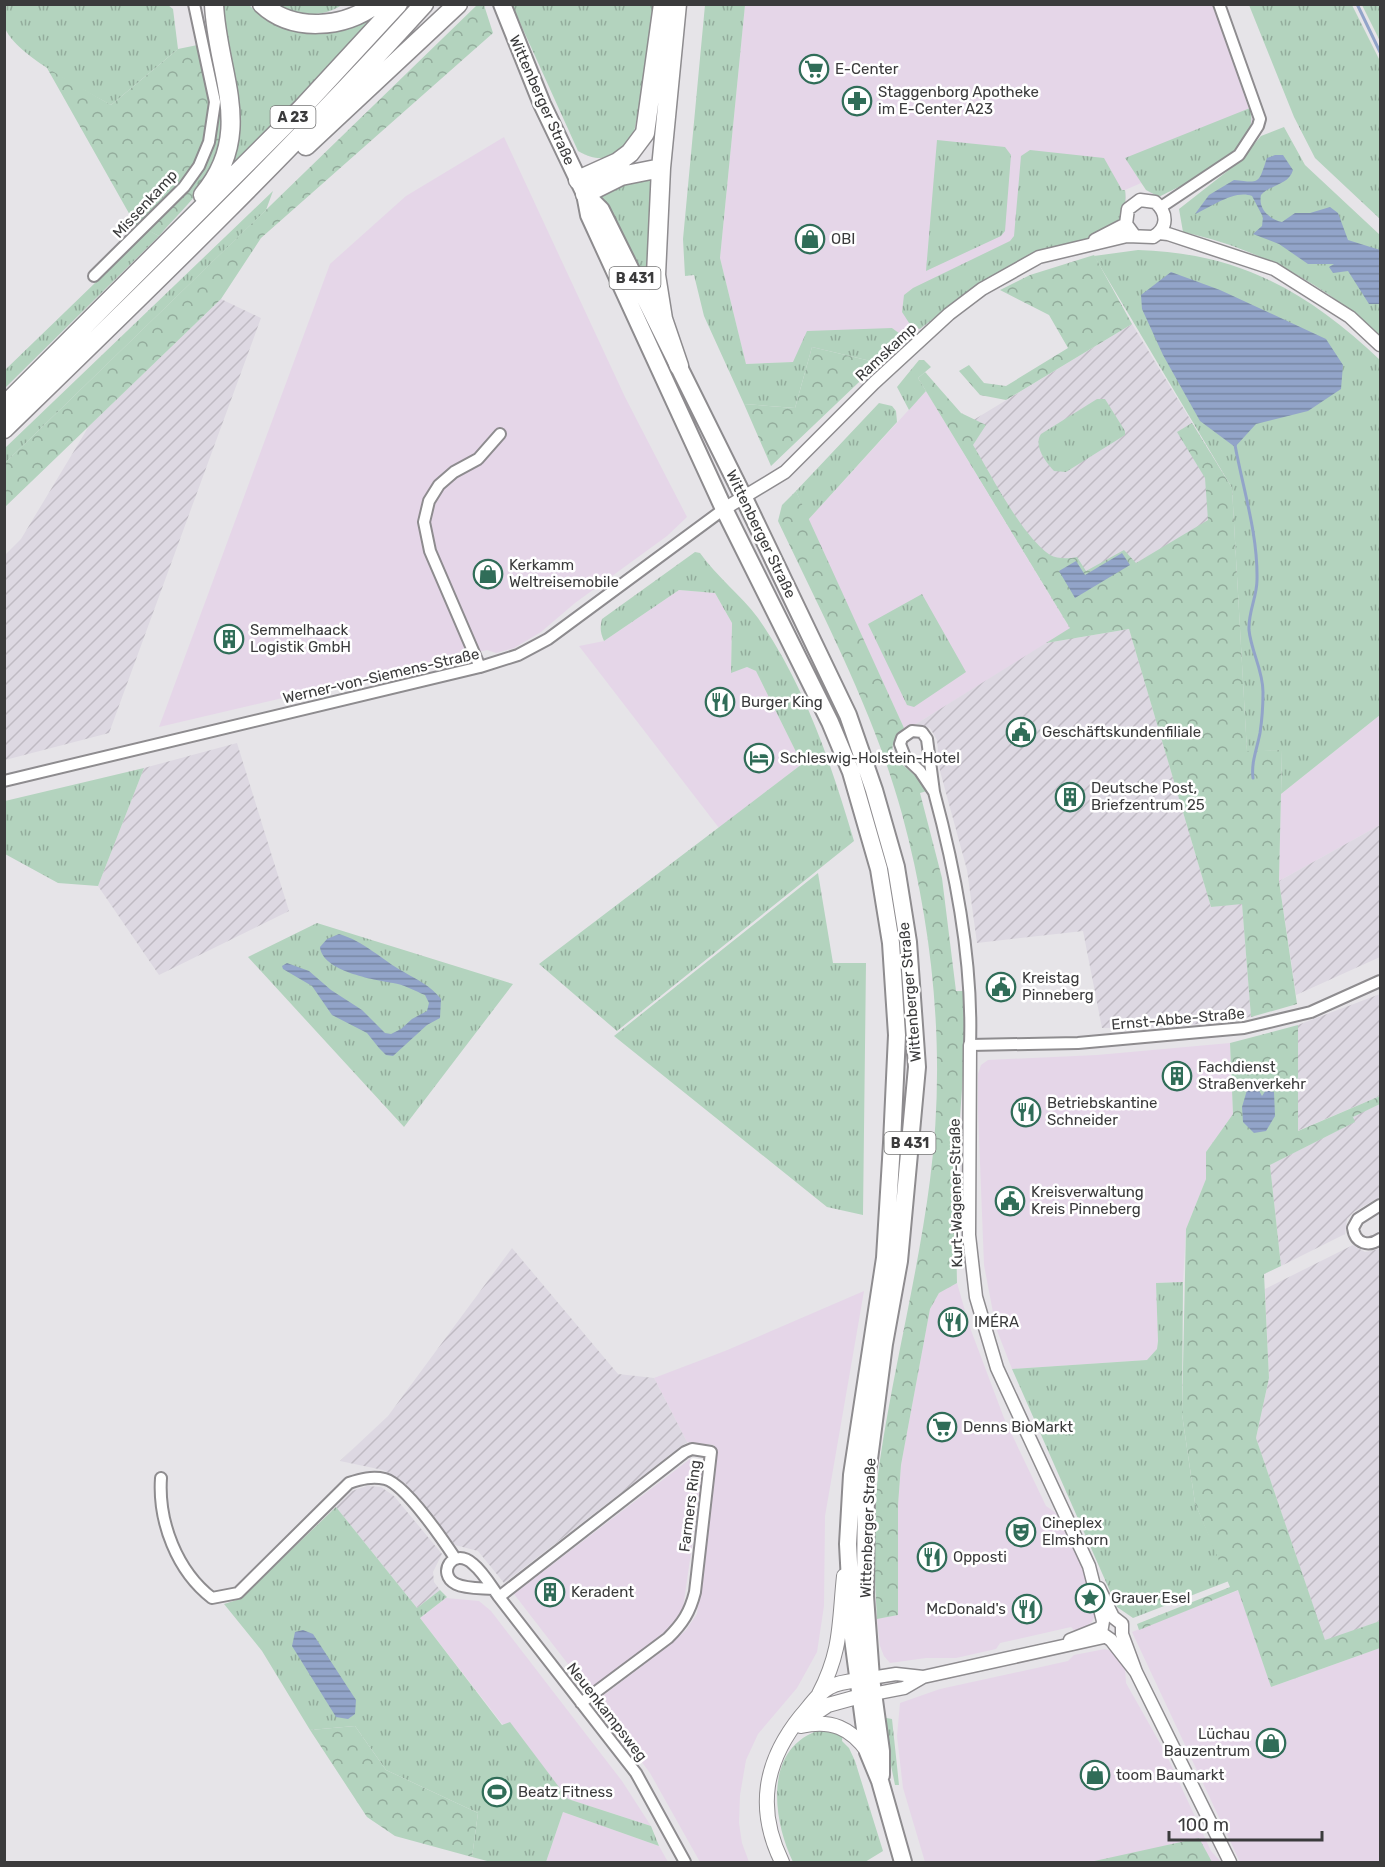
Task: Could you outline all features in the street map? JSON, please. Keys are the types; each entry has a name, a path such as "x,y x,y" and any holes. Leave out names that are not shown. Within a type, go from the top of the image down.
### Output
{"highway":[{"path":"184,227 184,218 219,172 227,153 232,128 231,105 215,21 214,4"},
{"path":"262,4 286,18 310,25 339,22 376,4"},
{"name":"A 23","path":"4,406 302,108 398,4"},
{"name":"A 23","path":"4,429 272,166 424,4"},
{"path":"272,166 281,166 332,124 458,4"},
{"path":"581,187 630,153 645,133 663,4"},
{"path":"677,4 661,168 656,275 663,319 679,366"},
{"path":"581,187 661,168"}],"main road":[{"name":"Wittenberger Straße","path":"502,4 519,49 581,187 589,215 724,509 787,631 851,772 879,869 891,943 897,1035 885,1258 852,1475 848,1544 866,1687"},
{"name":"Wittenberger Straße","path":"581,187 601,210 805,623 855,735 879,806 896,867 908,942 917,1067 898,1261 884,1344 866,1482 866,1687"},
{"path":"782,1863 774,1847 768,1824 766,1802 768,1780 784,1737 818,1695 834,1664 848,1544"},
{"path":"818,1695 829,1687 866,1687"},
{"path":"774,1761 799,1726 828,1705 866,1687"},
{"name":"B 431","path":"866,1687 868,1752 880,1781 903,1863"},
{"name":"B 431","path":"866,1687 881,1751 880,1781"},
{"path":"799,1726 815,1723 843,1726 859,1740 868,1752"}],"street":[{"name":"Missenkamp","path":"94,276 184,187 199,166 209,142 215,102 194,4"},
{"path":"1159,233 1165,220 1161,207 1239,154 1258,126 1260,118 1219,4"},
{"name":"Ramskamp","path":"1086,246 1126,224 1126,216 1133,203 1148,199 1161,207"},
{"path":"1126,224 1134,235"},
{"name":"Ramskamp","path":"724,509 785,472 881,376 949,314 982,289 1039,257 1134,235 1147,238 1159,233 1168,234 1274,269 1350,317 1380,345"},
{"path":"480,668 429,551 424,522 429,501 439,486 454,472 478,459 500,434"},
{"name":"Werner-von-Siemens-Straße","path":"4,781 480,668 518,655 548,639 724,509"},
{"name":"Kurt-Wagener-Straße","path":"934,792 902,750 902,738 912,730 922,732 927,739 934,792 950,852 960,911 969,997 969,1235 976,1297 997,1368 1091,1573 1109,1630 1136,1672 1230,1863"},
{"name":"Ernst-Abbe-Straße","path":"970,1045 1078,1042 1244,1029 1311,1012 1380,981"},
{"path":"1380,1205 1358,1219 1353,1228 1356,1237 1362,1243 1371,1243 1380,1239"},
{"name":"Farmers Ring","path":"496,1593 685,1452 692,1449 711,1452 695,1592 690,1612 681,1626 668,1638 581,1704"},
{"name":"Neuenkampsweg","path":"161,1478 161,1508 183,1568 212,1598 238,1593 349,1483 366,1477 386,1479 400,1488 455,1558 472,1562 636,1773 685,1863"},
{"path":"455,1558 449,1564 447,1572 451,1581 458,1586 496,1593"},
{"path":"866,1687 904,1688 923,1677 1061,1645 1109,1630"},
{"path":"774,1847 774,1863"}],"shaded area":[{"path":"745,5 1213,5 1253,121 1235,151 1159,197 1152,195 1141,183 1125,190 1126,199 1120,219 1074,242 1040,251 1014,263 979,285 907,339 892,328 793,362 746,364 720,258"},
{"path":"504,137 625,397 687,517 667,536 575,603 541,632 514,648 496,653 487,650 159,727 330,264 406,196"},
{"path":"221,299 261,318 109,733 5,760 5,555 21,539 89,426"},
{"path":"1132,324 1232,488 1234,529 1070,629 952,433"},
{"path":"926,391 1070,629 916,724 904,728 808,520"},
{"path":"679,590 715,593 732,623 731,672 747,667 756,671 802,764 719,828 579,646 604,641"},
{"path":"1129,629 1211,907 1242,903 1251,1017 1174,1027 1102,1028 1083,931 977,943 967,870 940,771 937,740 930,728 916,724 1046,643"},
{"path":"1380,715 1380,825 1279,881 1281,794"},
{"path":"237,743 289,911 159,975 98,886 144,768"},
{"path":"1380,825 1380,957 1296,995 1279,881"},
{"path":"1380,994 1380,1096 1297,1131 1298,1025"},
{"path":"1230,1043 1233,1114 1206,1152 1206,1179 1186,1229 1183,1282 1156,1283 1158,1340 1157,1349 1152,1357 1147,1360 1012,1369 996,1328 984,1265 978,1111 978,1074 981,1065 988,1060 1097,1055"},
{"path":"1380,1104 1380,1197 1355,1211 1347,1219 1345,1234 1281,1266 1270,1165 1354,1122 1352,1117"},
{"path":"1353,1245 1365,1252 1380,1249 1380,1621 1325,1641 1256,1438 1269,1378 1265,1289"},
{"path":"512,1248 618,1374 654,1378 687,1442 504,1583 478,1551 455,1545 405,1483 383,1470 340,1461 388,1416"},
{"path":"957,1283 969,1325 1004,1418 1046,1506 1056,1513 1092,1589 1097,1611 1092,1622 1075,1631 1071,1627 1000,1643 996,1649 956,1658 926,1658 890,1663 880,1646 877,1619 898,1615 898,1505 901,1465 930,1309 939,1293 947,1286"},
{"path":"864,1291 825,1516 824,1606 817,1652 797,1688 758,1734 746,1760 740,1795 739,1823 742,1843 749,1862 700,1862 650,1773 596,1701 671,1644 686,1630 697,1614 717,1450 714,1445 687,1442 654,1378 725,1351"},
{"path":"690,1459 697,1460 702,1465 702,1475 683,1608 669,1629 588,1690 514,1594"},
{"path":"367,1486 381,1487 394,1496 442,1554 433,1572 434,1582 440,1590 417,1608 336,1507 352,1491"},
{"name":"Lüchau Bauzentrum","path":"1239,1590 1271,1687 1380,1648 1380,1862 1240,1862 1132,1632"},
{"path":"446,1598 479,1601 491,1611 622,1781 651,1826 568,1799 510,1723 503,1725 420,1618"},
{"path":"1105,1649 1114,1652 1125,1669 1126,1683 1165,1752 1211,1851 1221,1862 925,1862 903,1788 897,1736 900,1703 940,1689 1068,1661 1074,1655"},
{"path":"563,1812 659,1846 668,1862 546,1862"}],"green space":[{"path":"5,5 168,5 173,9 178,49 111,105 52,71 23,50 5,28"},
{"path":"220,5 249,5 269,20 291,30 316,33 345,29 375,14 328,68 227,169"},
{"path":"275,5 342,5 325,12 309,14"},
{"path":"477,5 484,5 493,33 261,238 221,299 5,507 5,463"},
{"path":"512,5 657,5 634,133 616,153 596,158 578,151"},
{"path":"705,5 745,5 720,258 746,364 793,362 807,331 892,328 907,339 879,363 812,347 795,408 744,404 704,316 694,275 685,276 683,239"},
{"path":"1249,5 1352,5 1380,61 1380,219 1315,158 1294,117"},
{"path":"1362,5 1380,5 1380,42 1379,39"},
{"path":"212,42 223,112 220,147 207,180 159,236 135,224 47,68 111,105 178,49"},
{"path":"1250,108 1251,124 1245,138 1235,151 1205,173 1159,197 1146,190 1125,158"},
{"path":"1284,127 1305,165 1380,235 1380,336 1336,300 1289,270 1237,248 1183,232 1179,209 1239,162 1261,136"},
{"path":"937,140 1005,147 1011,155 1005,231 1001,236 926,271"},
{"path":"1030,150 1104,158 1122,190 1125,190 1126,199 1121,217 1104,232 1092,238 1015,263 978,285 920,329 911,326 902,312 904,295 913,288 1010,241 1014,236 1021,156"},
{"path":"653,174 652,299 598,199 599,191"},
{"path":"273,191 266,210 5,463 5,448"},
{"path":"146,229 159,236 5,388 5,370 96,282"},
{"path":"1138,250 1209,259 1240,268 1270,281 1299,296 1326,315 1380,360 1380,715 1281,794 1282,750 1247,752 1232,488 1094,256"},
{"path":"1094,255 1132,324 1006,400 980,395 959,371 969,365 984,383 1006,386 1068,348 1049,315 1000,290 1030,275"},
{"path":"812,347 879,363 771,466 744,404 795,408"},
{"path":"919,360 924,360 931,367 918,378 926,391 909,410 897,387"},
{"path":"925,372 961,413 986,425 973,445 1028,534 1050,555 1063,558 1077,557 1086,571 1124,550 1136,563 1208,520 1205,478 1177,432 1192,423 1232,488 1247,751 1282,750 1279,881 1297,1004 1251,1017 1242,904 1211,907 1129,629 1046,643 1070,628 918,378"},
{"path":"1097,399 1105,399 1125,431 1125,435 1066,472 1054,471 1039,449 1041,434"},
{"path":"879,403 892,406 896,411 897,422 808,520 796,491"},
{"path":"796,491 904,728 895,739 894,755 922,782 927,791 920,793 942,878 956,991 963,991 965,1047 955,1187 957,1283 939,1293 930,1309 901,1465 898,1505 898,1615 877,1619 874,1540 877,1480 925,1215 935,1134 937,1042 934,996 929,949 913,859 890,776 846,665 778,521 782,505"},
{"path":"695,552 700,553 758,618 790,670 826,754 854,841 617,1031 539,964 802,764 756,671 747,667 731,673 732,623 715,593 679,590 604,641 601,630 602,619"},
{"path":"922,594 966,672 914,707 907,705 868,624"},
{"path":"144,768 98,886 58,883 5,854 5,801"},
{"path":"818,873 833,963 866,963 863,1215 827,1207 614,1036"},
{"path":"317,923 513,984 404,1127 248,957"},
{"path":"1298,1025 1298,1131 1380,1096 1380,1104 1353,1117 1355,1122 1270,1165 1281,1266 1264,1274 1269,1378 1256,1438 1325,1640 1380,1621 1380,1648 1271,1687 1238,1590 1139,1630 1137,1624 1230,1587 1195,1503 1182,1414 1186,1229 1206,1179 1206,1152 1233,1114 1230,1043"},
{"path":"1183,1282 1182,1414 1195,1503 1229,1581 1133,1618 1117,1607 1012,1369 1147,1360 1157,1349 1158,1341 1156,1283"},
{"path":"336,1507 417,1608 440,1590 447,1597 420,1618 502,1725 510,1722 568,1799 651,1826 659,1846 563,1812 546,1862 491,1862 472,1857 478,1813 386,1770 355,1726 310,1730 262,1651 224,1604 240,1599"},
{"path":"881,1717 892,1719 899,1785 895,1785"},
{"path":"355,1726 386,1770 478,1813 472,1857 395,1836 367,1817 310,1730"},
{"path":"828,1728 843,1733 842,1741 849,1748 855,1761 883,1851 865,1862 793,1862 780,1823 777,1803 778,1783 783,1764 792,1748 807,1736"},
{"path":"1199,1838 1212,1862 1090,1862"}],"water":[{"path":"1283,155 1293,170 1288,179 1261,195 1263,209 1282,222 1295,213 1310,213 1330,207 1338,213 1348,240 1380,250 1380,304 1369,304 1348,271 1333,273 1329,267 1334,264 1308,264 1279,244 1253,234 1262,226 1263,217 1252,196 1245,194 1231,197 1195,214 1209,195 1234,180 1257,180 1267,158"},
{"path":"1171,272 1220,290 1326,339 1343,365 1341,389 1308,411 1256,424 1235,447 1200,421 1163,355 1142,309 1141,295"},
{"path":"1122,553 1130,565 1075,598 1059,571 1076,561 1085,575"},
{"path":"339,934 365,946 433,990 441,999 440,1018 427,1025 393,1056 386,1055 367,1033 332,1015 312,986 283,969 282,966 287,963 309,971 331,990 362,1010 385,1033 391,1034 401,1029 412,1019 427,1011 429,1003 425,995 401,985 350,973 330,962 323,955 320,947 327,939"},
{"path":"1257,1087 1262,1096 1266,1090 1274,1092 1275,1116 1266,1131 1254,1133 1243,1122 1242,1107 1247,1090"},
{"path":"303,1630 313,1634 356,1700 355,1714 348,1719 336,1717 292,1646 295,1632"}],"waterway":[{"path":"1357,4 1380,52"},
{"path":"1235,445 1253,529 1257,563 1257,586 1249,630 1261,676 1263,697 1253,778"}],"place":[{"name":"E-Center","path":"814,69"},
{"name":"Staggenborg Apotheke im E-Center A23","path":"857,101"},
{"name":"OBI","path":"810,239"},
{"name":"Kerkamm Weltreisemobile","path":"488,574"},
{"name":"Semmelhaack Logistik GmbH","path":"229,639"},
{"name":"Burger King","path":"720,702"},
{"name":"Geschäftskundenfiliale","path":"1021,732"},
{"name":"Schleswig-Holstein-Hotel","path":"759,758"},
{"name":"Deutsche Post, Briefzentrum 25","path":"1070,797"},
{"name":"Kreistag Pinneberg","path":"1001,987"},
{"name":"Fachdienst Straßenverkehr","path":"1177,1076"},
{"name":"Betriebskantine Schneider","path":"1026,1112"},
{"name":"Kreisverwaltung Kreis Pinneberg","path":"1010,1201"},
{"name":"IMÉRA","path":"953,1322"},
{"name":"Denns BioMarkt","path":"942,1427"},
{"name":"Cineplex Elmshorn","path":"1021,1532"},
{"name":"Opposti","path":"932,1557"},
{"name":"Keradent","path":"550,1592"},
{"name":"Grauer Esel","path":"1090,1598"},
{"name":"McDonald's","path":"1027,1609"},
{"name":"Lüchau Bauzentrum","path":"1271,1743"},
{"name":"toom Baumarkt","path":"1095,1775"},
{"name":"Beatz Fitness","path":"497,1792"}]}
